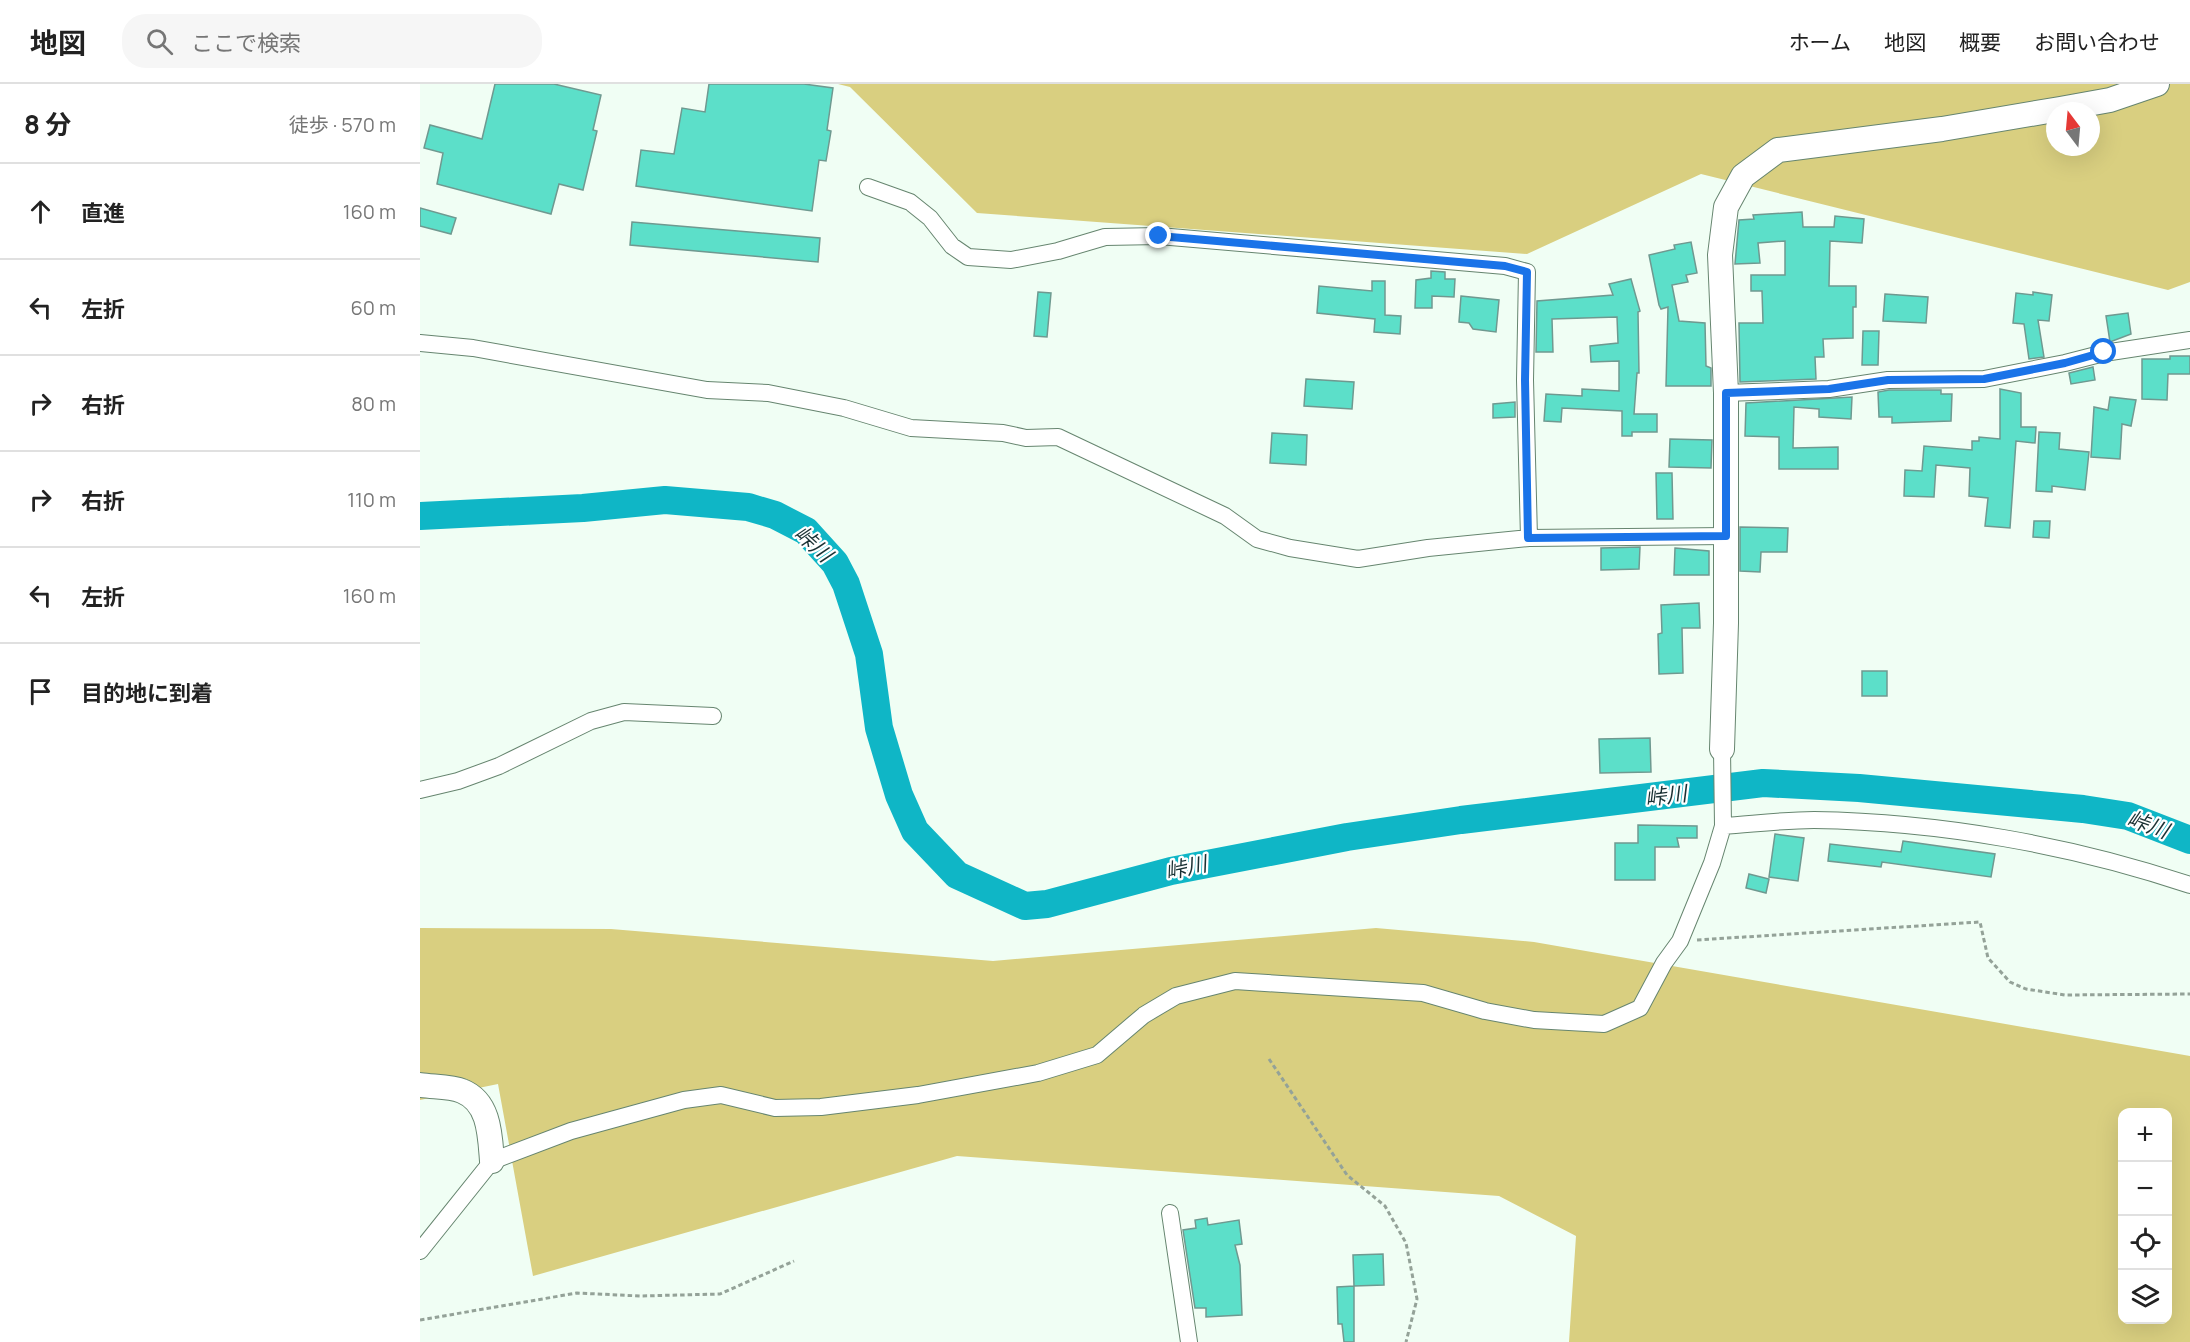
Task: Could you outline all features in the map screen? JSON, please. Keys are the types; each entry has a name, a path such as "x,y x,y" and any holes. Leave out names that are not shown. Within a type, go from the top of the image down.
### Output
{"street":[{"path":"420,1251 492,1161 571,1131 684,1100 721,1095 775,1108 821,1107 918,1095 1038,1073 1097,1055 1144,1015 1176,996 1235,981 1423,993 1485,1011 1534,1020 1604,1024 1640,1008 1664,963 1680,941 1712,863 1723,826 1726,393 1720,255 1726,207 1743,176 1778,150 1942,129 2070,107 2110,100 2157,84"},
{"path":"868,187 910,202 930,218 951,246 968,257 1011,260 1105,237 1159,236 1505,266 1527,272 1525,380 1528,538"},
{"path":"1726,393 1829,389 1888,380 1984,379 2065,363 2104,352 2190,340"},
{"path":"420,342 473,348 707,390 768,393 844,408 911,428 1003,434 1026,438 1058,437 1225,516 1257,539 1290,548 1358,559 1428,548 1528,538 1726,536"},
{"path":"420,790 458,781 499,766 591,721 624,711 713,716"},
{"path":"1723,826 1813,820 1933,829 2054,849 2190,885"},
{"path":"420,1085 463,1091 480,1104 489,1126 492,1161"},
{"path":"1170,1213 1189,1342"}],"path":[{"path":"1680,941 1980,922 1988,958 2010,982 2026,989 2065,995 2190,994"},
{"path":"1269,1059 1347,1175 1385,1206 1406,1243 1418,1299 1406,1342"},
{"path":"420,1320 577,1293 640,1296 720,1294 794,1261"}],"shaded area":[{"path":"838,84 2190,84 2190,282 2168,290 1701,174 1527,254 977,213 850,87"},
{"path":"420,928 611,929 993,961 1376,928 1534,942 2190,1056 2190,1342 1569,1342 1576,1236 1499,1196 957,1156 533,1276 498,1084 420,1100"}],"building":[{"path":"495,84 554,84 601,95 593,130 597,131 583,190 559,184 551,214 437,184 443,153 424,148 430,125 482,139"},
{"path":"709,84 804,84 833,88 827,130 831,131 826,161 819,160 812,211 636,186 641,150 674,154 682,108 705,112"},
{"path":"420,208 456,218 451,234 420,226"},
{"path":"1802,212 1803,227 1834,227 1835,216 1864,219 1862,243 1830,241 1829,286 1856,286 1853,338 1823,339 1824,357 1815,357 1816,379 1740,382 1739,323 1763,323 1762,291 1751,291 1751,275 1785,275 1785,241 1758,243 1760,263 1735,264 1739,220 1754,219 1753,215"},
{"path":"632,222 820,238 818,262 630,245"},
{"path":"1691,242 1697,273 1686,275 1688,282 1672,285 1679,321 1705,323 1706,366 1711,368 1711,386 1666,386 1668,307 1661,309 1659,305 1649,255 1675,249 1674,245"},
{"path":"1431,271 1445,272 1445,279 1455,279 1454,297 1432,296 1432,308 1415,308 1416,280 1431,278"},
{"path":"1631,279 1640,311 1638,312 1639,373 1637,373 1634,414 1657,414 1657,432 1632,432 1632,436 1622,436 1622,411 1562,408 1561,422 1544,421 1546,394 1582,396 1582,389 1619,391 1619,361 1591,362 1590,346 1618,343 1617,317 1552,319 1553,352 1536,352 1537,301 1613,295 1609,284"},
{"path":"1372,281 1385,281 1385,315 1401,316 1400,334 1374,332 1375,319 1317,313 1319,286 1372,291"},
{"path":"1038,292 1051,293 1047,337 1034,336"},
{"path":"2033,292 2052,295 2049,321 2038,320 2044,357 2029,359 2024,324 2013,323 2016,293 2033,295"},
{"path":"1885,294 1928,297 1926,323 1883,321"},
{"path":"1461,296 1499,300 1496,332 1473,329 1469,323 1459,322"},
{"path":"2128,313 2131,334 2110,342 2106,316"},
{"path":"1863,331 1879,331 1878,365 1862,365"},
{"path":"2170,356 2190,356 2190,374 2168,374 2167,400 2142,399 2142,359 2170,359"},
{"path":"2093,367 2095,380 2071,384 2069,373"},
{"path":"1306,379 1354,382 1352,409 1304,406"},
{"path":"2000,389 2021,393 2021,427 2036,427 2035,443 2016,441 2010,528 1985,526 1988,498 1969,496 1970,468 1936,465 1934,497 1904,496 1905,470 1922,471 1924,446 1972,450 1972,441 1979,441 1979,437 2000,439"},
{"path":"1941,390 1941,394 1952,394 1951,421 1892,423 1892,417 1879,417 1878,392"},
{"path":"1852,397 1851,419 1819,417 1819,409 1794,407 1793,448 1838,447 1838,469 1779,469 1779,437 1745,436 1746,403"},
{"path":"2110,397 2136,400 2131,426 2122,424 2120,459 2091,457 2094,407 2108,410"},
{"path":"1515,402 1515,417 1493,418 1493,404"},
{"path":"2039,432 2060,433 2059,449 2089,452 2085,490 2052,486 2052,492 2036,491"},
{"path":"1272,433 1307,435 1306,465 1270,463"},
{"path":"1670,439 1712,440 1711,468 1669,467"},
{"path":"1656,473 1672,473 1673,519 1657,519"},
{"path":"2034,521 2050,521 2049,538 2033,537"},
{"path":"1740,527 1788,528 1787,552 1761,552 1760,572 1740,571"},
{"path":"1640,547 1639,569 1601,570 1601,548"},
{"path":"1675,548 1709,551 1709,575 1674,575"},
{"path":"1699,603 1700,628 1682,628 1683,673 1659,674 1658,634 1662,633 1661,605"},
{"path":"1862,671 1887,671 1887,696 1862,696"},
{"path":"1650,738 1651,772 1600,773 1599,739"},
{"path":"1638,825 1697,826 1697,838 1677,838 1679,847 1655,847 1655,880 1615,880 1615,843 1638,843"},
{"path":"1775,834 1804,838 1798,881 1769,877"},
{"path":"1903,841 1995,854 1991,877 1882,862 1881,867 1828,861 1830,844 1901,852"},
{"path":"1749,874 1769,879 1766,893 1746,888"},
{"path":"1207,1218 1208,1225 1239,1220 1242,1244 1235,1245 1240,1265 1242,1315 1206,1317 1206,1308 1195,1308 1183,1230 1196,1228 1195,1220"},
{"path":"1383,1254 1384,1285 1354,1286 1353,1255"},
{"path":"1354,1286 1354,1342 1344,1342 1342,1324 1338,1324 1337,1287"}],"waterway":[{"name":"峠川","path":"420,516 583,508 665,500 748,507 775,515 806,531 835,563 846,584 869,654 879,728 899,795 915,831 957,875 1025,906 1047,904 1171,871 1347,837 1461,820 1763,783 1859,788 2083,809 2128,816 2190,840"}],"route":[{"path":"1159,236 1505,266 1527,272 1525,380 1528,538 1726,536 1726,393 1829,389 1888,380 1984,379 2065,363 2104,352"}]}
